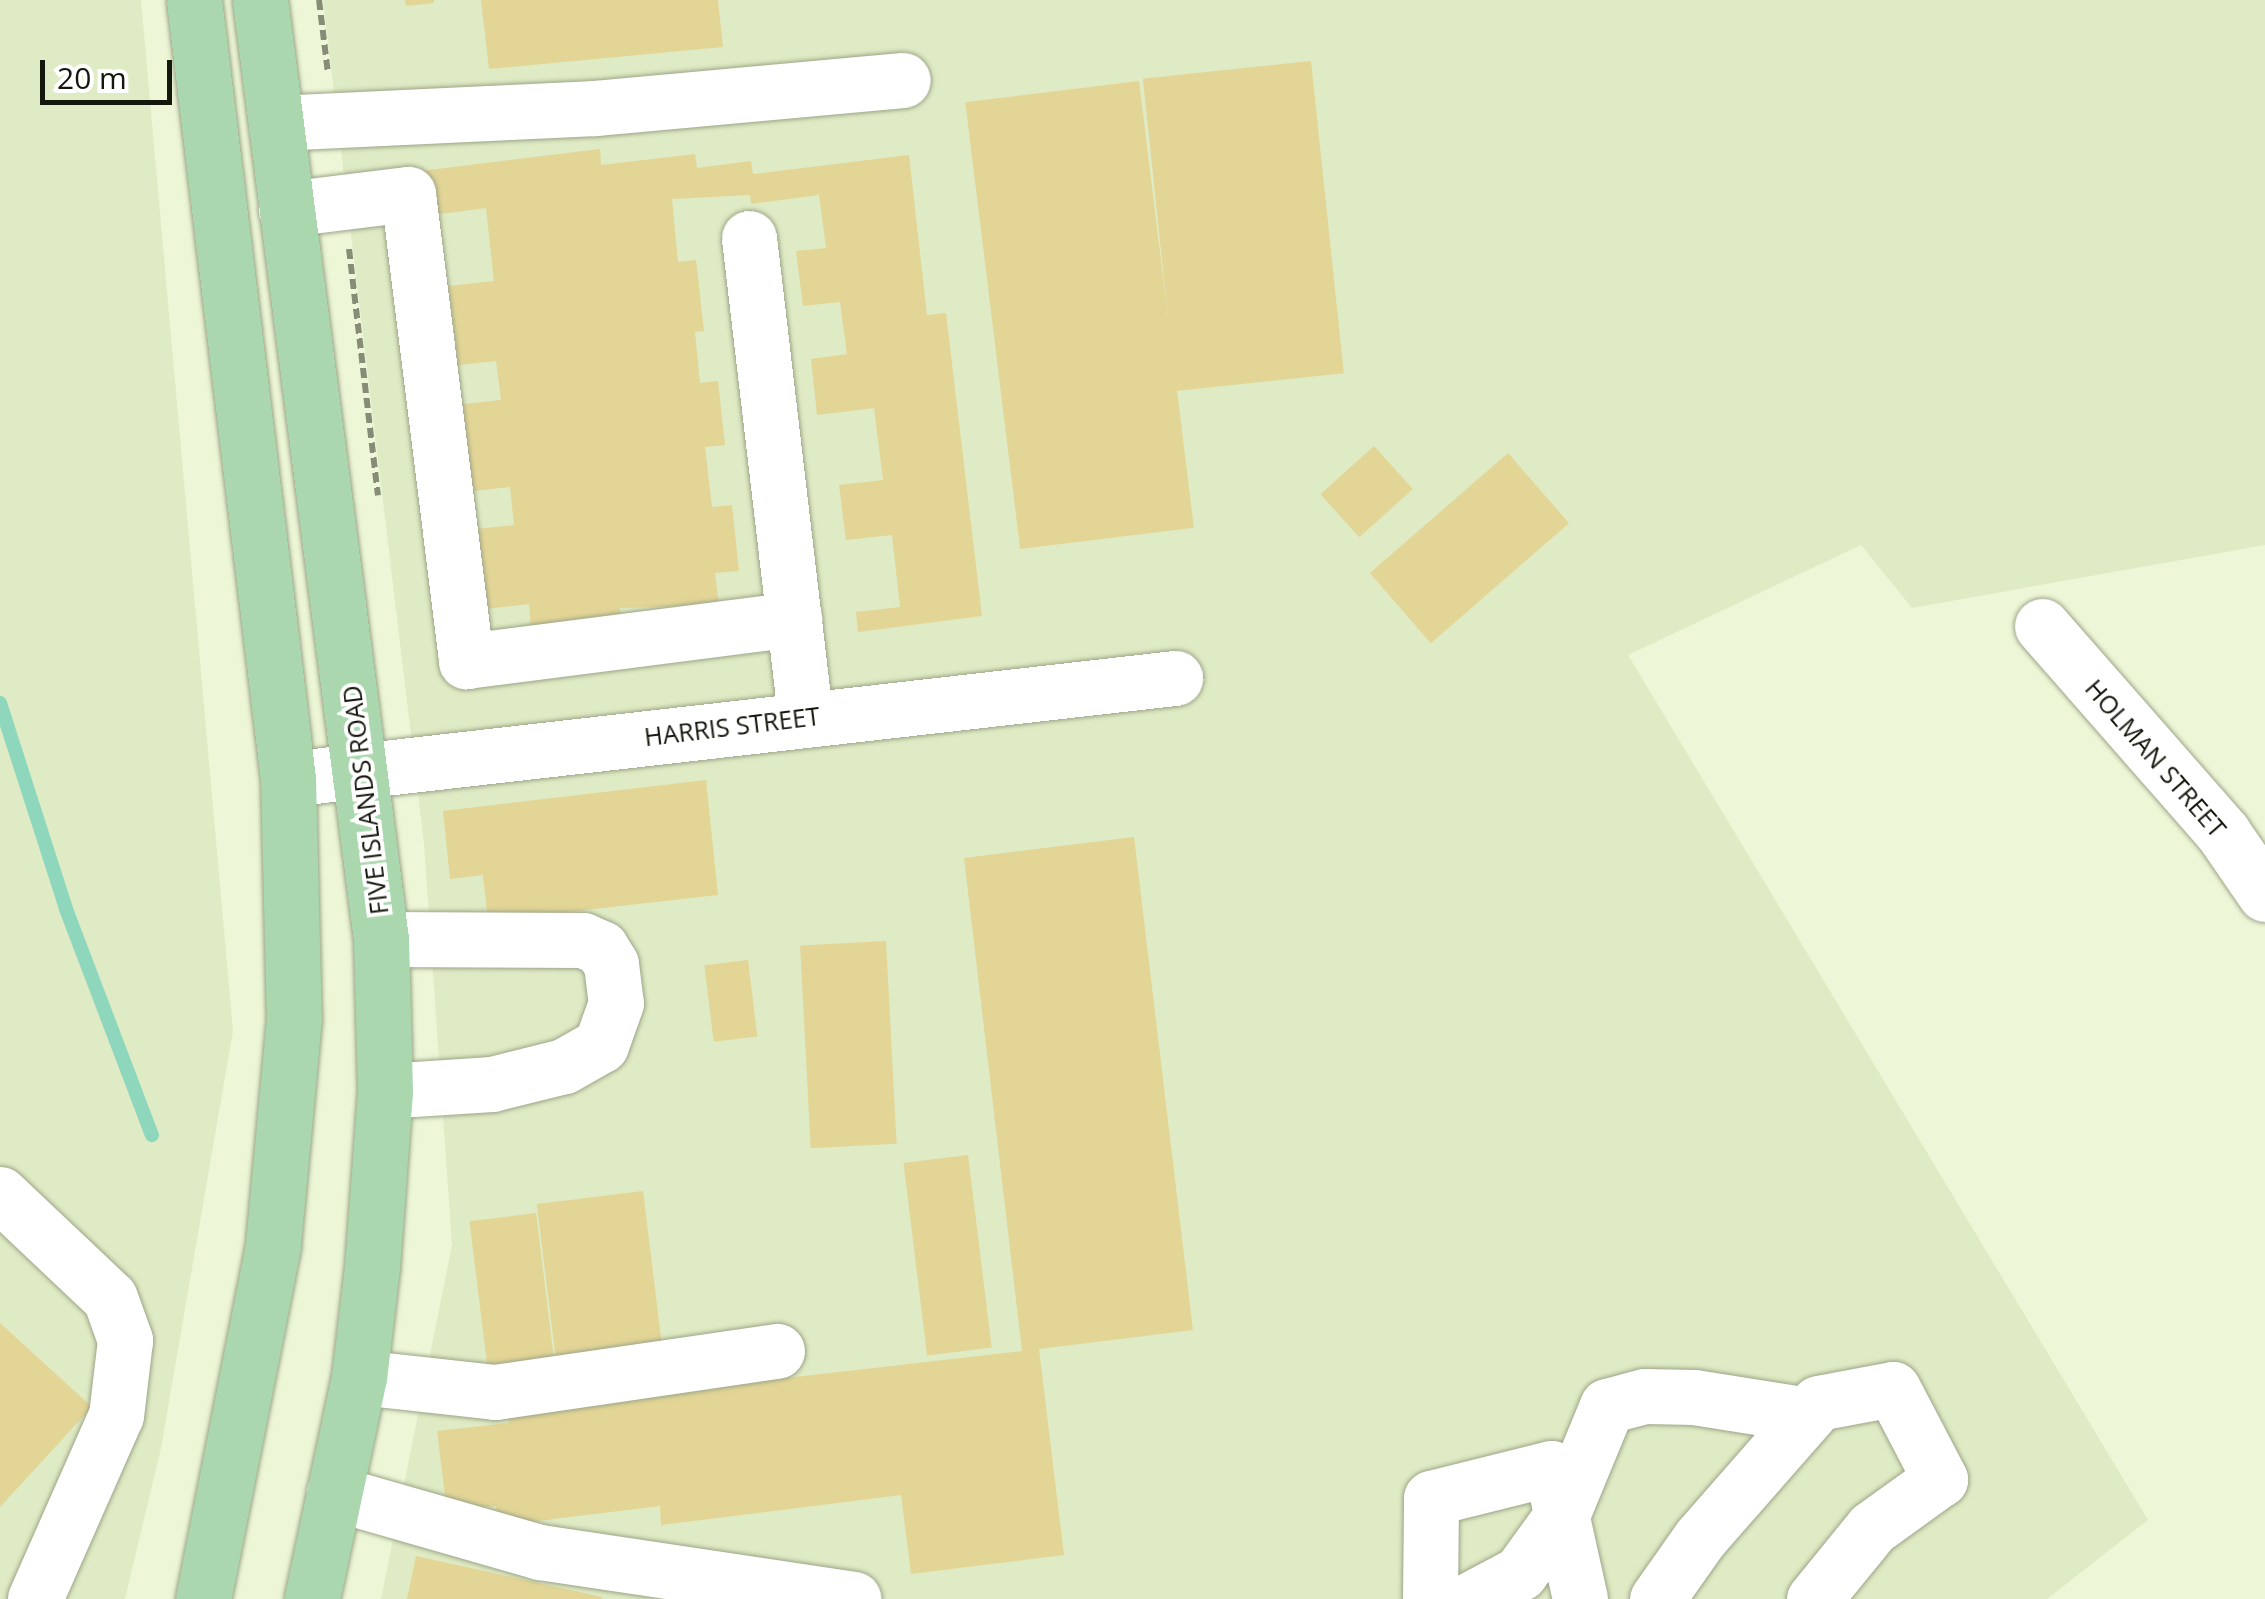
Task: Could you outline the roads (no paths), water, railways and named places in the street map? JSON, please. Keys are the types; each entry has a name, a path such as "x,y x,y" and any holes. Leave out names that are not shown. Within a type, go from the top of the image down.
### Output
{"main road":[{"path":"194,0 288,779 294,1018 286,1132 263,1303 203,1598"},
{"name":"FIVE ISLANDS ROAD","path":"260,0 364,770 382,939 385,1091 359,1377 312,1599"}],"street":[{"path":"276,123 594,108 903,80"},
{"path":"286,209 408,194 466,661 794,619"},
{"path":"750,238 805,717"},
{"name":"HOLMAN STREET","path":"2042,626 2222,833 2265,894"},
{"name":"HARRIS STREET","path":"288,779 805,717 1176,678"},
{"path":"382,939 583,940 601,948 611,964 616,1004 601,1045 564,1066 492,1084 385,1091"},
{"path":"0,1194 89,1274 116,1310 126,1358 108,1434 34,1599"},
{"path":"359,1377 495,1392 777,1351"},
{"path":"1657,1599 1700,1538 1818,1404 1892,1389 1940,1478 1872,1528 1814,1599"},
{"path":"1471,1599 1520,1574 1562,1515 1606,1406 1645,1396 1694,1397 1808,1415"},
{"path":"1430,1599 1432,1498 1551,1468 1580,1599"},
{"path":"334,1493 540,1552 854,1599"}],"waterway":[{"path":"0,703 66,909 152,1135"}]}
